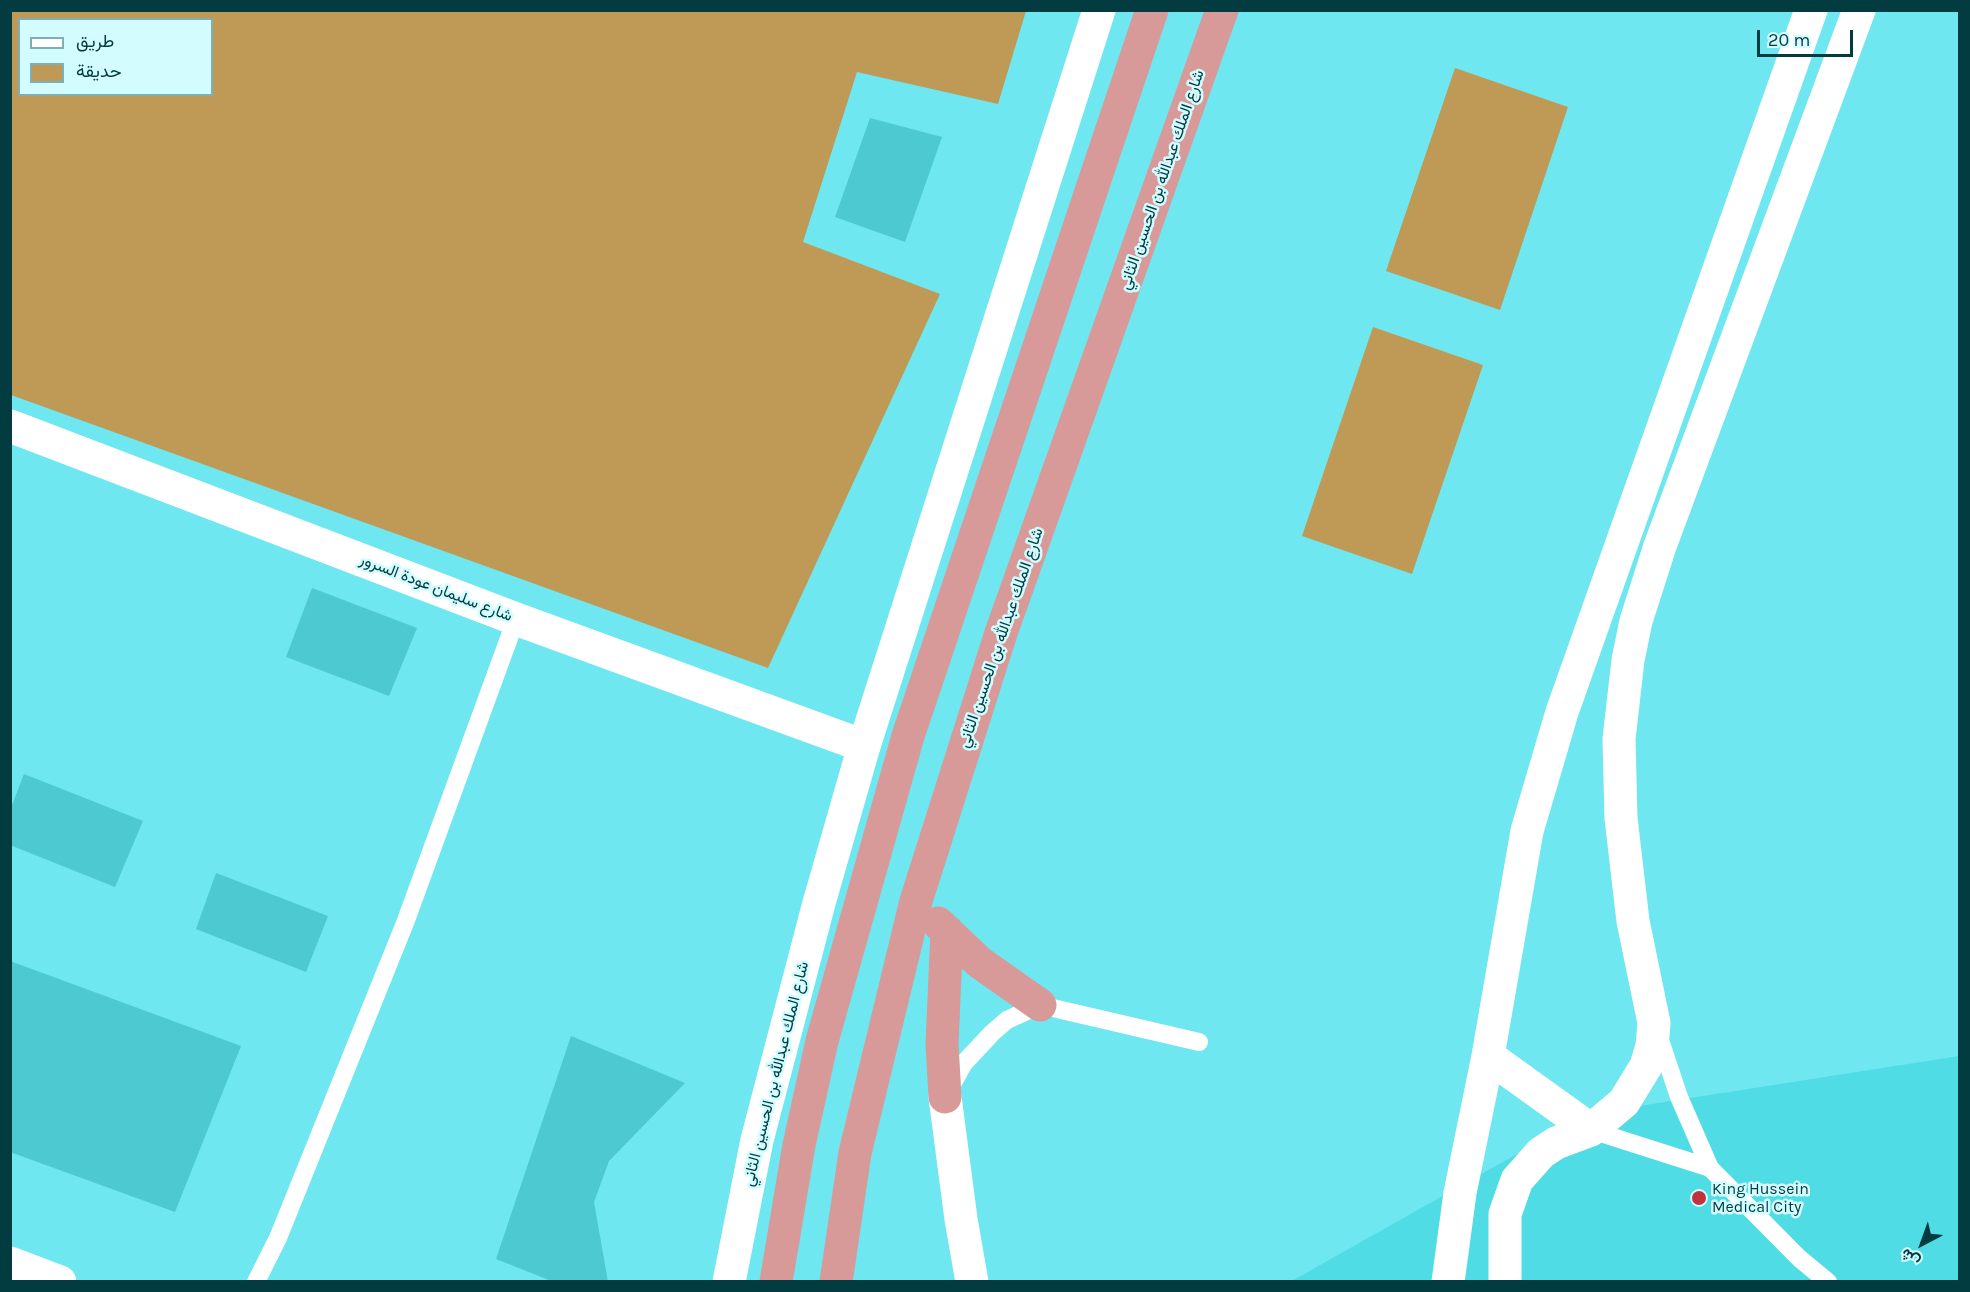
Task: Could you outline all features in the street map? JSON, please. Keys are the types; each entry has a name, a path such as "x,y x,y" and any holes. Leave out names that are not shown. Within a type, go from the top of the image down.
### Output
{"highway":[{"path":"776,1281 799,1145 822,1041 909,736 1152,10"},
{"name":"شارع الملك عبدالله بن الحسين الثاني","path":"836,1281 859,1130 916,901 1001,633 1222,10"},
{"path":"916,901 979,962 1040,1005"},
{"path":"945,1097 942,1044 947,931"}],"street":[{"name":"شارع الملك عبدالله بن الحسين الثاني","path":"729,1281 757,1140 819,903 864,746 1099,10"},
{"path":"1448,1281 1460,1193 1488,1056 1527,831 1559,723 1811,10"},
{"path":"1505,1281 1505,1214 1517,1180 1541,1153 1556,1143 1591,1130 1624,1102 1646,1066 1654,1023 1633,921 1621,818 1619,738 1628,660 1636,621 1660,546 1859,10"},
{"name":"شارع سليمان عودة السرور","path":"10,426 516,619 864,746"},
{"path":"1488,1056 1591,1130"},
{"path":"945,1097 960,1220 972,1281"},
{"path":"10,1263 60,1281"}],"lane":[{"path":"256,1281 278,1238 379,988 516,619"},
{"path":"945,1097 964,1063 984,1040 1007,1020 1040,1005 1199,1042"},
{"path":"1654,1023 1679,1097 1710,1168 1799,1258 1828,1281"},
{"path":"1591,1130 1710,1168"}],"shaded area":[{"name":"King Hussein Medical City","path":"1959,1056 1959,1281 1290,1282 1588,1114"}],"green space":[{"path":"10,11 1026,11 998,104 857,72 803,242 940,294 768,668 11,395"},
{"path":"1455,68 1568,107 1500,310 1386,271"},
{"path":"1373,327 1483,365 1412,574 1302,536"}],"building":[{"path":"870,118 942,137 905,242 835,217"},
{"path":"312,588 417,628 389,696 286,657"},
{"path":"24,774 143,821 115,887 10,845 10,810"},
{"path":"216,873 328,916 306,972 196,929"},
{"path":"10,961 241,1046 175,1212 10,1152"},
{"path":"571,1036 685,1083 609,1161 594,1202 608,1282 554,1282 496,1259"}],"place":[{"name":"King Hussein Medical City","path":"1699,1198"}]}
